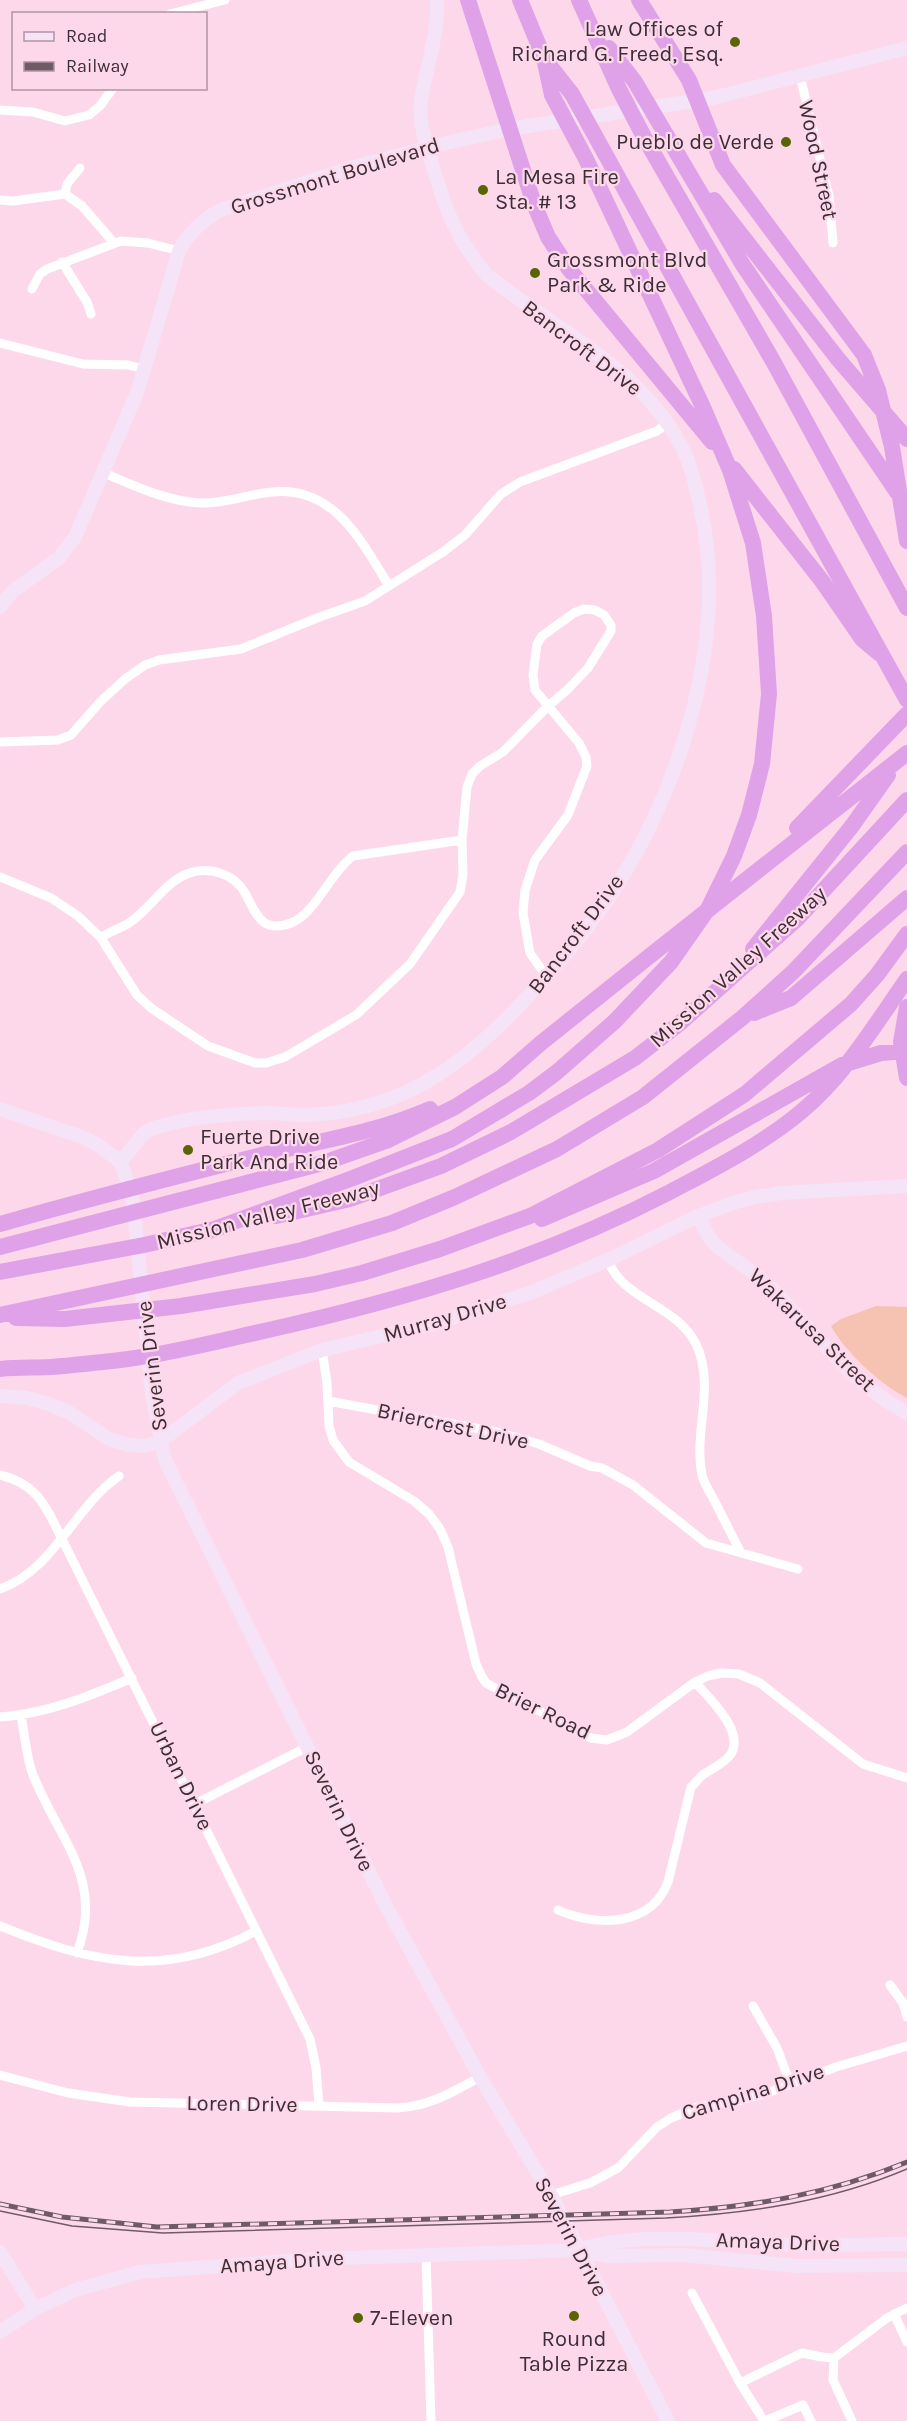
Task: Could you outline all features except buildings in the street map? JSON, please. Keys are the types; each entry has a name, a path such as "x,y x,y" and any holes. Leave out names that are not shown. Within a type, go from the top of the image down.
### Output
{"highway":[{"path":"468,0 534,204 548,237 569,269 803,557 862,639 880,654"},
{"path":"209,1231 452,1139 529,1093 588,1046 671,962 708,909 734,856 749,815 762,764 770,694 764,616 753,543 730,470 702,405 586,159 552,95 544,58 520,0"},
{"path":"579,0 618,87 644,137 773,362 907,608"},
{"path":"639,0 689,80 723,165 864,356 878,390 892,447 907,541"},
{"path":"594,30 635,82 742,265 907,508"},
{"path":"544,58 572,94 907,700"},
{"path":"673,148 838,359 907,439"},
{"path":"724,896 813,813 907,714"},
{"path":"722,987 852,826 907,746"},
{"path":"0,1247 323,1164 386,1141 431,1120 502,1077 724,896 907,753"},
{"name":"Mission Valley Freeway","path":"0,1272 144,1245 350,1199 441,1166 511,1132 626,1063 680,1024 797,919 907,800"},
{"name":"Mission Valley Freeway","path":"0,1316 302,1250 392,1223 455,1197 557,1149 643,1097 742,1018 793,972 907,852"},
{"path":"742,1018 791,998 907,898"},
{"path":"478,1236 530,1216 658,1150 745,1095 851,1004 877,975 907,934"},
{"path":"0,1369 52,1367 148,1355 349,1312 443,1286 538,1252 652,1201 763,1139 801,1112 843,1071 907,980"},
{"path":"907,1007 901,1042 907,1078"},
{"path":"0,1224 132,1194 277,1152 392,1124 476,1087 541,1043"},
{"path":"0,1316 65,1319 263,1293 362,1273 478,1236 554,1216 654,1171 842,1065 881,1053 907,1051"}],"main road":[{"name":"Bancroft Drive","path":"121,1162 147,1131 174,1123 228,1114 333,1113 361,1108 403,1094 441,1072 479,1045 512,1014 546,976 608,899 660,804 676,762 698,682 709,604 708,548 694,479 682,446 668,423 634,383 498,285 473,260 459,237 444,205 421,122 421,102 433,47 438,0"},
{"name":"Grossmont Boulevard","path":"0,607 13,591 68,549 132,408 179,251 190,232 207,218 221,210 354,167 427,147 509,129 698,100 907,48"},
{"path":"0,1109 82,1137 98,1145 121,1162"},
{"name":"Severin Drive","path":"121,1162 132,1194 148,1355 160,1441 165,1460 385,1904 480,2077 551,2195 668,2421"},
{"name":"Murray Drive","path":"0,1396 27,1398 49,1404 70,1413 109,1439 128,1445 145,1446 160,1441 238,1383 322,1350 434,1324 531,1293 608,1260 698,1216 755,1197 807,1191 907,1186"},
{"name":"Wakarusa Street","path":"698,1216 716,1246 769,1285 861,1382 907,1413"},
{"name":"Amaya Drive","path":"578,2250 603,2241 690,2239 796,2245 907,2244"},
{"name":"Amaya Drive","path":"0,2332 35,2309 86,2286 140,2272 316,2259 578,2250 606,2256 684,2255 796,2266 907,2265"},
{"path":"0,2252 35,2309"}],"street":[{"path":"178,12 225,0"},
{"name":"Wood Street","path":"800,76 829,196 833,243"},
{"path":"0,110 33,112 65,121 88,115 100,106 112,90"},
{"path":"65,194 67,184 81,168"},
{"path":"0,200 13,201 65,194 82,206 114,243"},
{"path":"32,289 40,274 62,262 114,243 133,240 179,251"},
{"path":"62,262 87,302 91,314"},
{"path":"0,343 83,364 128,365 144,369"},
{"path":"0,742 58,740 71,735 101,701 125,679 145,665 159,660 252,646 317,618 355,606 450,546 477,523 501,494 520,482 657,431 668,423"},
{"path":"104,473 177,501 220,502 273,491 292,492 323,501 354,529 389,586"},
{"path":"0,877 51,898 78,916 101,938 137,995 151,1008 208,1046 255,1063 276,1061 303,1048 356,1015 410,964 460,892 463,875 462,840 467,787 472,774 480,765 502,752 547,707 567,690 588,668 611,631 608,620 600,612 584,609 574,613 542,636 537,644 533,675 535,690 547,707 579,743 586,757 587,766 568,814 536,860 525,890 523,913 531,953 546,976"},
{"path":"101,938 111,930 128,924 147,909 177,879 193,872 210,871 227,876 240,886 250,908 260,921 272,925 284,925 304,915 340,865 353,856 462,840"},
{"path":"608,1260 612,1270 627,1287 668,1312 695,1341 703,1362 705,1384 700,1462 702,1478 741,1553"},
{"name":"Brier Road","path":"322,1350 330,1433 345,1458 414,1501 429,1514 440,1529 447,1547 476,1664 486,1683 591,1738 607,1740 627,1732 695,1682 721,1673 751,1678 795,1709 863,1764 907,1778"},
{"name":"Briercrest Drive","path":"328,1401 497,1432 539,1444 590,1466 602,1468 633,1485 706,1543 798,1569"},
{"name":"Urban Drive","path":"0,1475 18,1481 41,1498 62,1539 310,2039 316,2068 319,2105"},
{"path":"0,1589 12,1585 40,1562 62,1539 77,1515 104,1486 119,1476"},
{"path":"0,1717 21,1716 92,1695 132,1678"},
{"path":"558,1910 575,1917 624,1920 645,1912 661,1896 668,1882 692,1787 702,1775 730,1755 734,1745 728,1721 695,1682"},
{"path":"21,1716 32,1773 84,1883 87,1910 77,1953"},
{"path":"195,1804 307,1747"},
{"path":"0,1926 77,1953 131,1962 168,1961 204,1954 256,1931"},
{"path":"890,1985 903,2003 907,2017"},
{"path":"753,2006 777,2048 790,2083"},
{"name":"Campina Drive","path":"551,2195 590,2183 607,2175 628,2160 657,2127 697,2107 742,2100 836,2067 907,2046"},
{"name":"Loren Drive","path":"0,2075 68,2093 130,2102 398,2108 418,2106 441,2099 480,2077"},
{"path":"426,2254 431,2421"},
{"path":"692,2293 740,2383 764,2421 803,2405 811,2421"},
{"path":"740,2383 802,2353 834,2358 894,2314 907,2308"},
{"path":"894,2314 907,2342"},
{"path":"834,2358 833,2380 852,2421"}],"shaded area":[{"path":"876,1306 907,1307 907,1398 864,1367 831,1326 841,1319"}],"tram line":[{"path":"0,2211 72,2226 163,2233 666,2218 728,2213 819,2198 907,2169"}],"railway":[{"path":"0,2204 62,2217 157,2227 670,2212 731,2207 820,2191 907,2162"}],"place":[{"name":"Law Offices of Richard G. Freed, Esq.","path":"735,42"},
{"name":"Pueblo de Verde","path":"786,142"},
{"name":"La Mesa Fire Sta. # 13","path":"483,190"},
{"name":"Grossmont Blvd Park & Ride","path":"535,273"},
{"name":"Fuerte Drive Park And Ride","path":"188,1150"},
{"name":"Round Table Pizza","path":"574,2316"},
{"name":"7-Eleven","path":"358,2318"}]}
